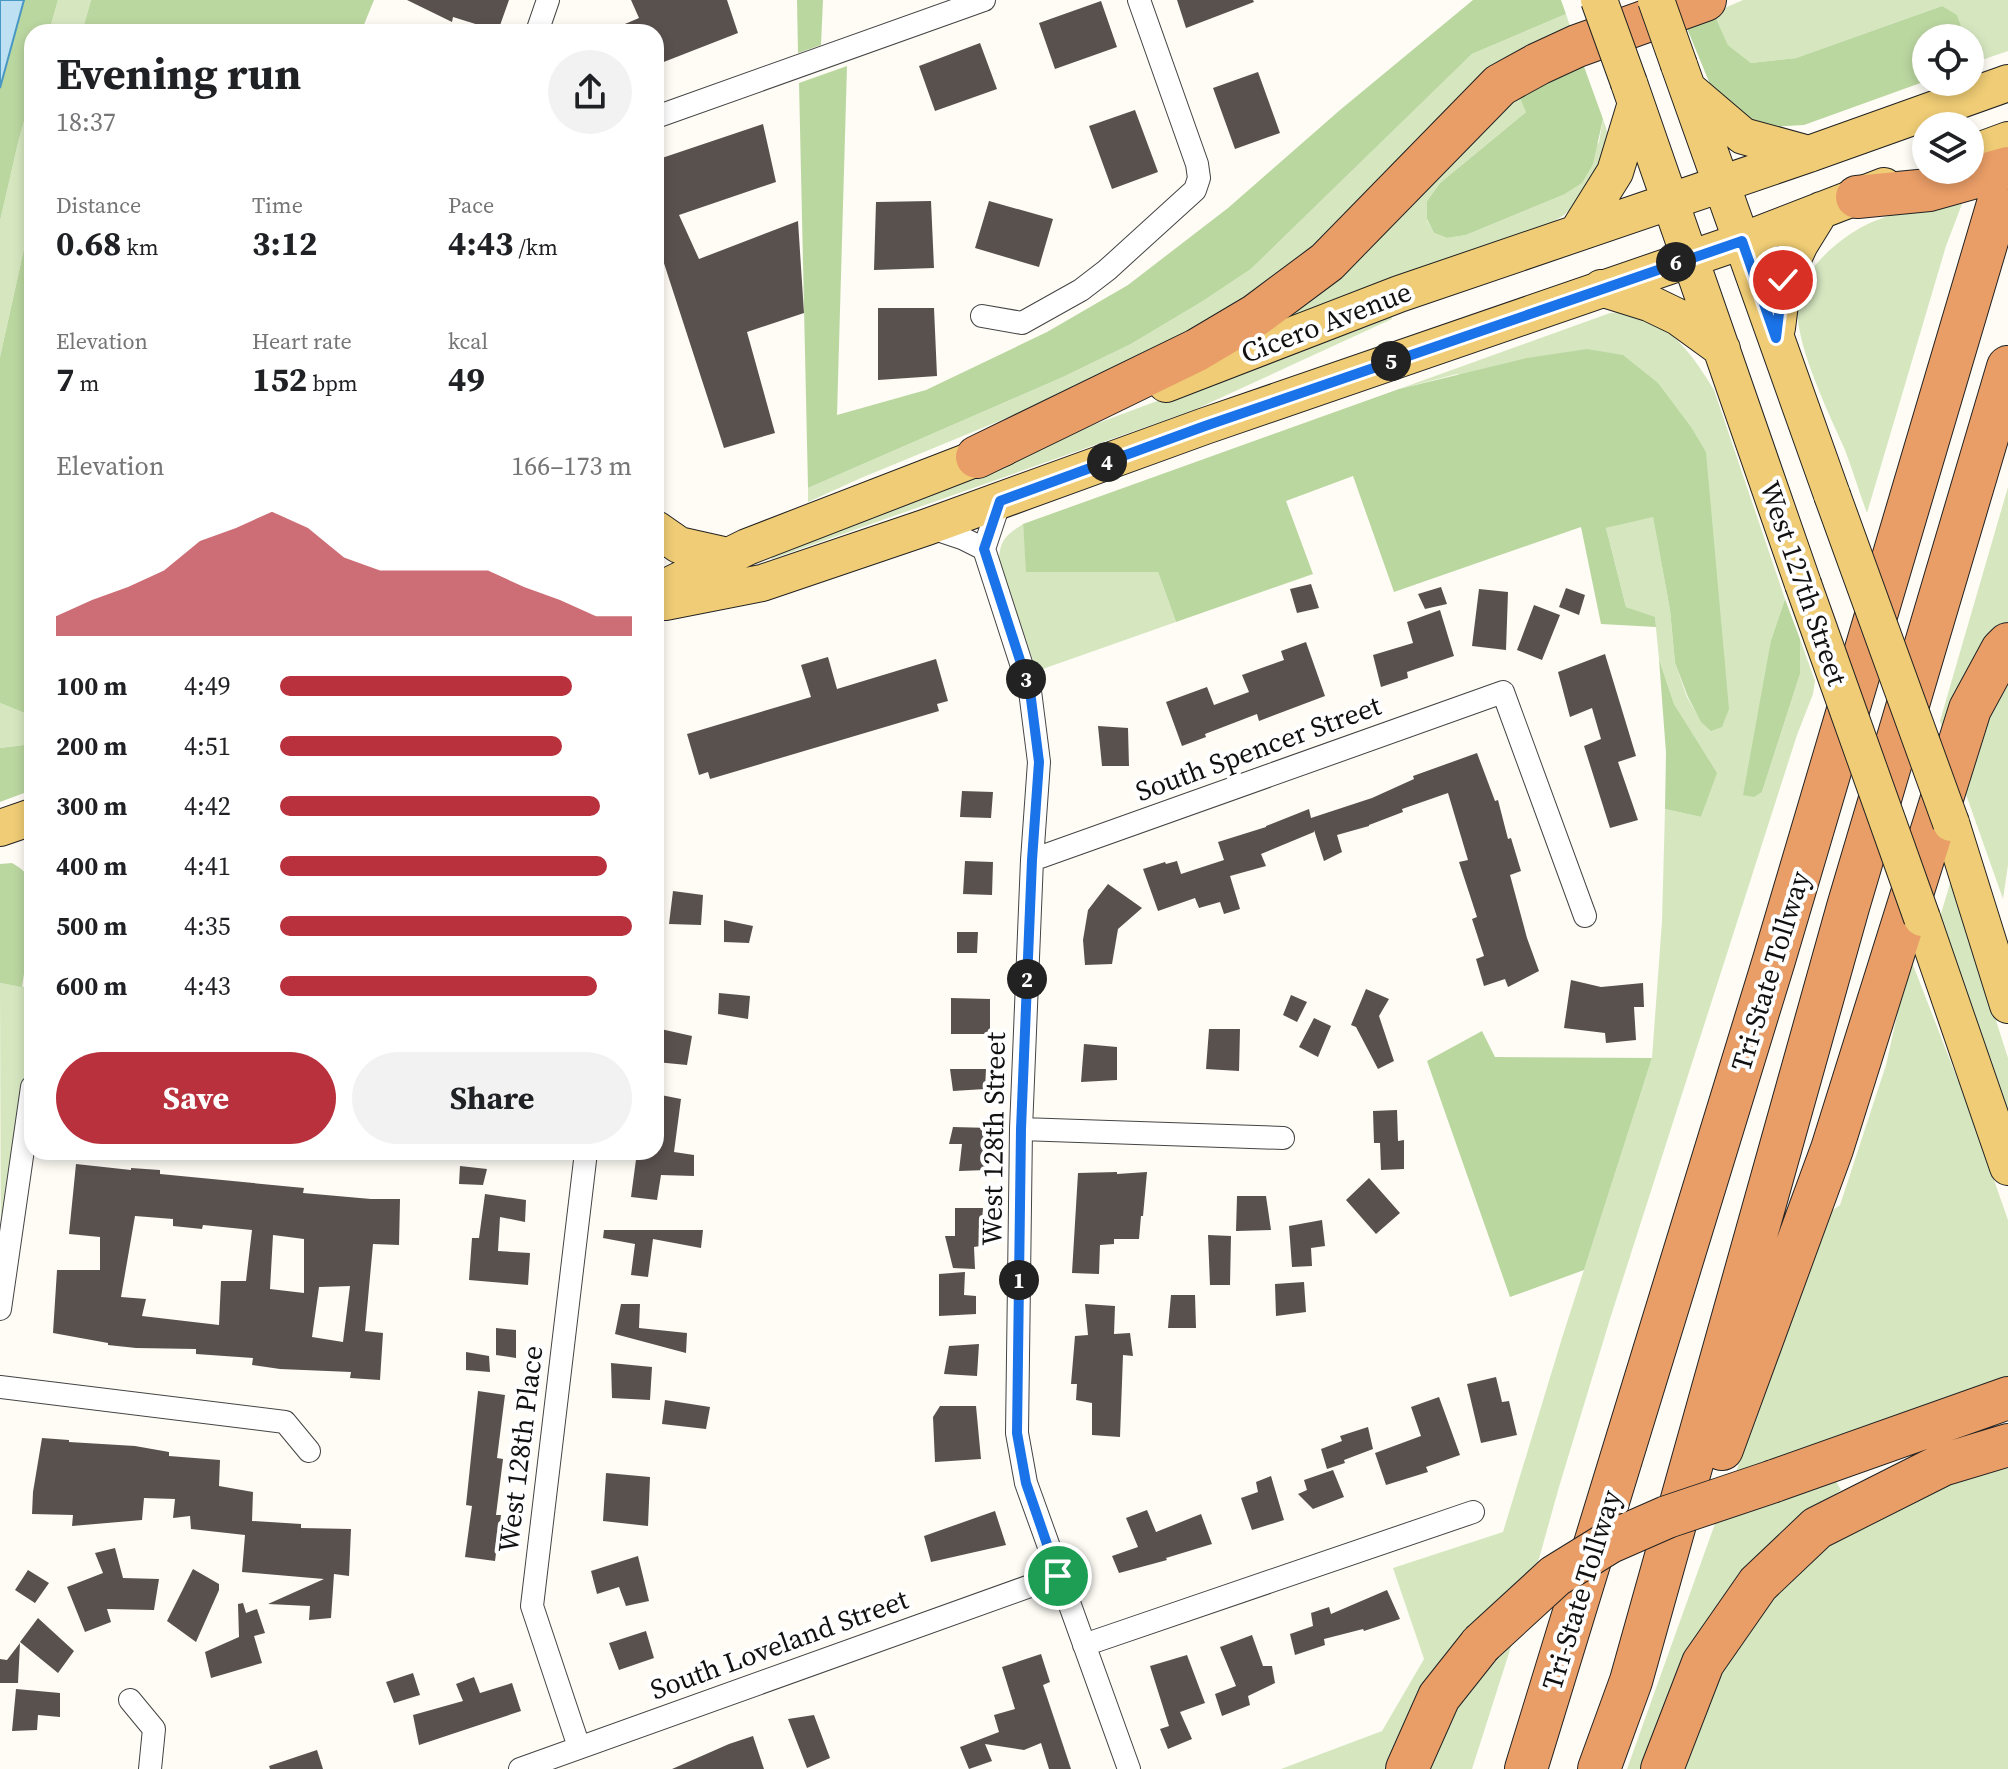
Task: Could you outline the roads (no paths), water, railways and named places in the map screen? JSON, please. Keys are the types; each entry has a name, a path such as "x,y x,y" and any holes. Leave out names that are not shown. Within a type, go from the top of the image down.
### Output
{"highway":[{"path":"977,457 1197,350 1256,315 1327,262 1500,85 1577,46 1705,0"},
{"path":"1984,172 2008,169"},
{"name":"Tri-State Tollway","path":"1526,1769 1769,976 2008,169"},
{"path":"1839,203 1913,184"},
{"name":"Tri-State Tollway","path":"1599,1769 1631,1681 1848,907 2008,367"},
{"path":"1631,1681 1695,1521 1832,1149 1970,709 2008,644"},
{"path":"1407,1769 1439,1697 1481,1644 1555,1576 1610,1542 1667,1517 2008,1398"},
{"path":"1662,1769 1703,1663 1758,1584 1817,1528 1942,1465 2008,1445"}],"main road":[{"name":"West 127th Street","path":"1599,0 2008,1167"},
{"name":"West 127th Street","path":"1656,0 1951,823 2008,1005"},
{"path":"1684,77 1743,136 1809,154"},
{"name":"Cicero Avenue","path":"664,588 747,547 1399,294 2008,83"},
{"path":"1577,233 1615,172 1633,93"},
{"path":"1984,149 2008,140"},
{"path":"1776,338 1783,280 1800,244 1839,203"},
{"name":"Cicero Avenue","path":"664,601 762,583 1742,241 1839,203"},
{"path":"1601,288 1649,303 1678,317 1722,349"},
{"path":"664,535 679,545 728,556"},
{"path":"0,828 24,820"}],"street":[{"path":"540,24 548,0"},
{"path":"664,114 984,0"},
{"path":"982,316 1022,323 1081,290 1195,190 1199,178 1197,164 1139,0"},
{"path":"927,527 984,549 1000,501"},
{"name":"West 128th Street","path":"984,549 1030,691 1039,762 1021,1129 1017,1433 1026,1483 1129,1769"},
{"name":"South Spencer Street","path":"1032,860 1503,692 1585,916"},
{"path":"1021,1129 1283,1138"},
{"path":"0,1309 24,1156"},
{"name":"West 128th Place","path":"579,1747 532,1606 585,1160"},
{"path":"0,1387 285,1422 309,1451"},
{"path":"1084,1645 1473,1512"},
{"name":"South Loveland Street","path":"520,1769 1058,1576"},
{"path":"130,1700 154,1729 150,1769"}],"water":[{"path":"0,0 24,0 0,88"}]}
